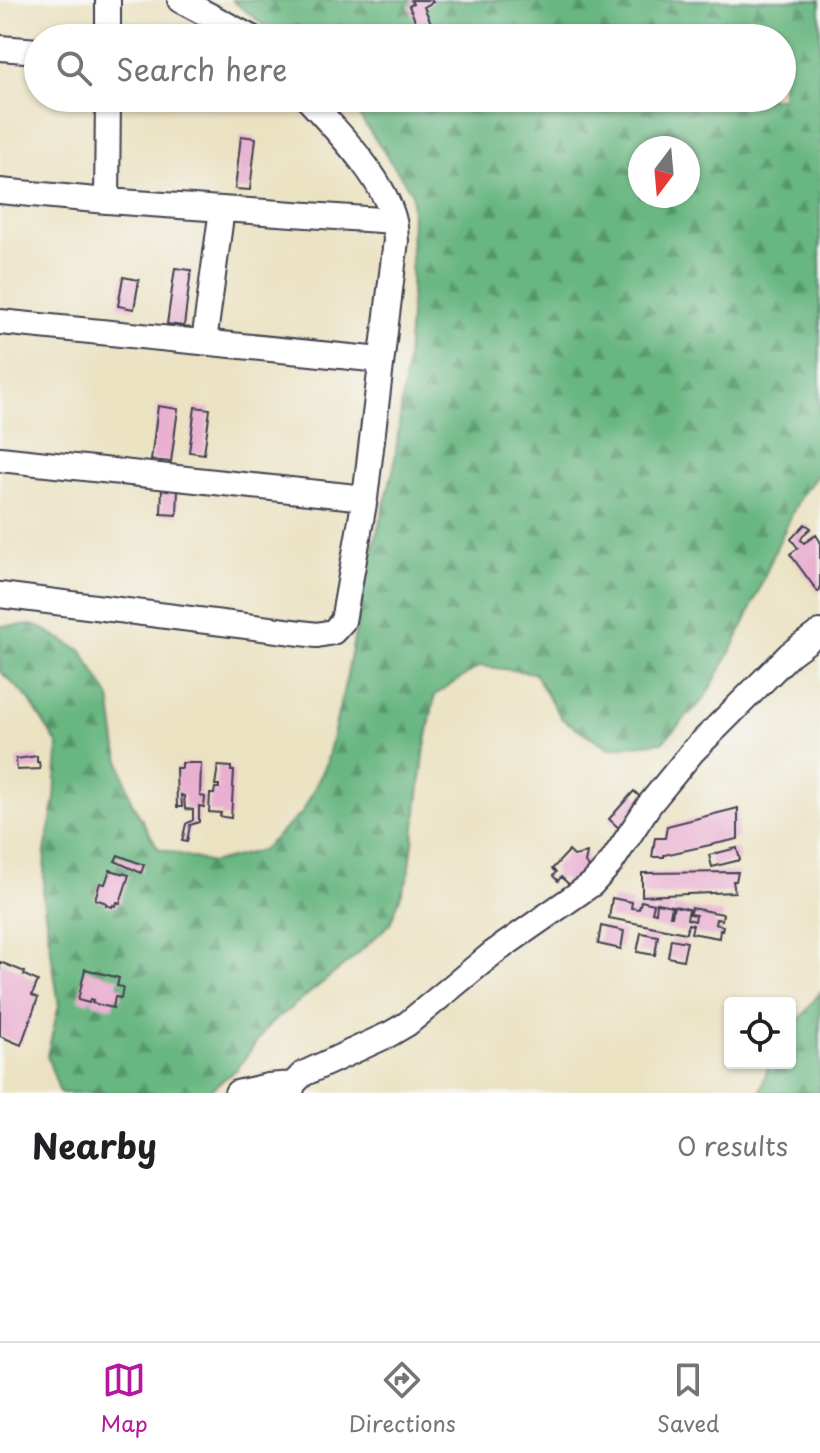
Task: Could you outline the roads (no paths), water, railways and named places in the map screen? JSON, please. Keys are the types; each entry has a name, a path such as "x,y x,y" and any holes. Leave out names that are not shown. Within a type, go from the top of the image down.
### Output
{"street":[{"path":"108,0 108,24"},
{"path":"180,0 225,24"},
{"path":"0,48 24,50"},
{"path":"107,201 108,112"},
{"path":"0,595 317,635 333,632 343,621 365,498 396,240 394,221 382,190 319,112"},
{"path":"0,191 394,221"},
{"path":"204,342 222,209"},
{"path":"0,322 381,360"},
{"path":"0,459 365,498"},
{"path":"237,1093 268,1086 292,1089 303,1074 407,1024 493,953 592,884 611,863 649,805 693,751 790,654 820,632"}]}
